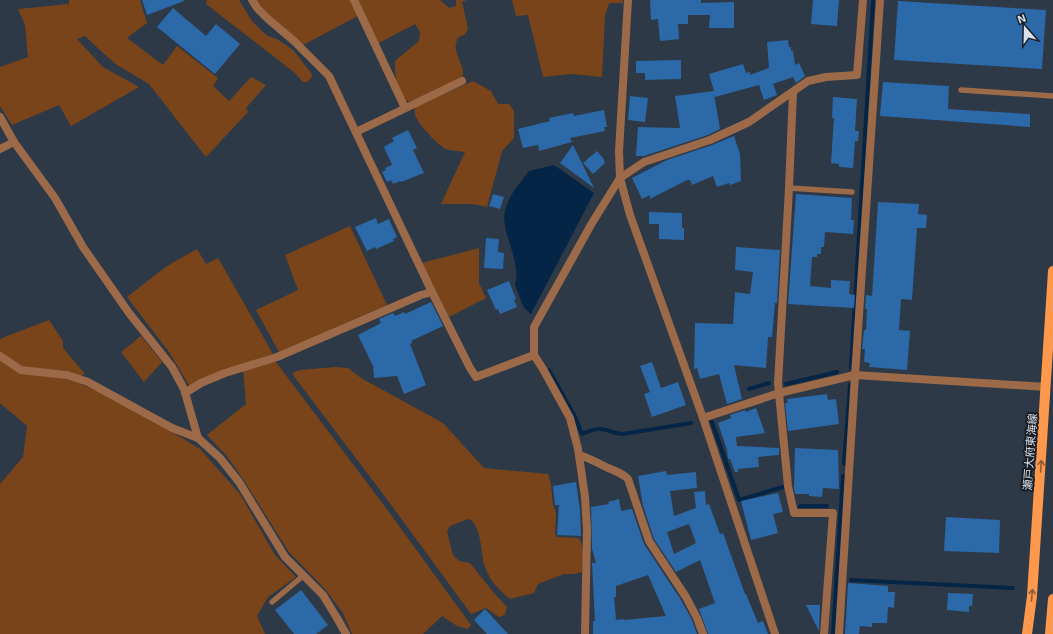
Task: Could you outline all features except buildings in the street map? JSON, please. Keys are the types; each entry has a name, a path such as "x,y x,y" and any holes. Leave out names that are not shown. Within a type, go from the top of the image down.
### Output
{"main road":[{"name":"瀬戸大府東海線","path":"1027,634 1032,596 1053,271"},
{"path":"1050,634 1053,599"}],"street":[{"path":"252,0 262,13 294,41 329,76 432,292 476,377 534,355"},
{"path":"354,0 405,108"},
{"path":"628,0 619,151 620,178 630,215 703,418 775,634"},
{"path":"585,634 587,530 585,498 579,455 570,418 534,355 534,327 592,223 620,178 644,162 710,140 749,122 808,81 826,77 858,76 863,0"},
{"path":"839,634 880,0"},
{"path":"356,132 462,81"},
{"path":"793,92 778,383 788,486 794,513 833,513 824,634"},
{"path":"0,117 14,142 55,198 83,247 129,313 172,367 185,393 198,438"},
{"path":"0,148 14,142"},
{"path":"185,393 201,383 224,373 278,357 421,294 432,292"},
{"path":"0,356 21,370 67,375 88,382 172,428 198,438 220,458 239,482 285,557 323,595 346,634"},
{"path":"703,418 779,393 855,375 1046,387"},
{"path":"579,455 589,458 622,474 628,479 649,541 686,597 697,618 703,634"}],"lane":[{"path":"960,90 1053,96"},
{"path":"789,188 852,192"},
{"path":"272,602 304,575"}],"shaded area":[{"path":"69,0 140,0 147,23 127,38 163,65 177,46 218,78 213,86 229,101 251,77 266,85 246,108 248,112 206,157 149,84 117,65 85,36 77,39 103,67 139,87 71,126 59,105 12,125 0,106 0,67 28,57 25,25 18,9 69,4"},
{"path":"207,0 239,0 252,21 268,36 277,39 293,50 311,73 312,77 307,82 303,82 295,73 206,4"},
{"path":"255,0 350,0 358,16 303,45 262,9"},
{"path":"357,0 440,0 449,8 456,6 456,0 467,0 462,2 468,29 465,34 459,37 456,45 457,54 463,73 462,78 409,102 399,90 395,71 395,61 419,41 420,32 415,24 377,44"},
{"path":"512,0 623,0 623,3 609,3 605,16 602,77 571,74 543,77 528,15 516,16"},
{"path":"473,81 491,91 498,104 509,104 514,111 514,138 502,151 487,207 473,204 441,204 465,152 446,149 439,144 416,118 415,107"},
{"path":"350,226 387,305 279,352 256,310 298,290 285,255"},
{"path":"479,248 479,283 486,298 449,317 422,263"},
{"path":"197,249 206,264 218,258 273,354 223,371 190,387 169,352 127,297 167,266"},
{"path":"49,320 63,341 63,348 85,374 81,376 68,371 24,367 0,352 0,340 2,338"},
{"path":"141,336 162,362 144,382 121,352"},
{"path":"0,360 76,382 97,391 200,449 240,494 275,555 296,577 268,597 257,616 265,634 0,634 0,484 23,457 27,426 0,403"},
{"path":"276,362 386,508 471,625 468,629 457,626 442,616 423,634 352,634 343,613 325,589 289,552 243,479 226,455 207,435 246,404 243,370"},
{"path":"335,367 348,368 361,378 443,423 484,468 548,474 551,485 553,505 556,513 555,534 557,537 578,538 583,549 582,572 575,574 564,574 538,584 534,593 510,599 489,577 483,561 477,529 470,519 465,520 450,526 447,532 453,555 459,561 470,563 507,607 505,615 499,617 486,608 471,614 293,375 294,372 300,370"}],"water":[{"path":"554,165 594,193 531,314 524,308 515,285 516,266 505,228 505,211 518,185 529,171"}],"waterway":[{"path":"851,368 873,2"},
{"path":"549,370 575,417 582,434 591,430 599,429 623,434 691,423"},
{"path":"786,384 837,372"},
{"path":"749,389 769,383"},
{"path":"844,464 850,385"},
{"path":"712,422 739,500 783,487"},
{"path":"833,634 843,476"},
{"path":"800,506 827,506"},
{"path":"851,580 1013,588"}]}
